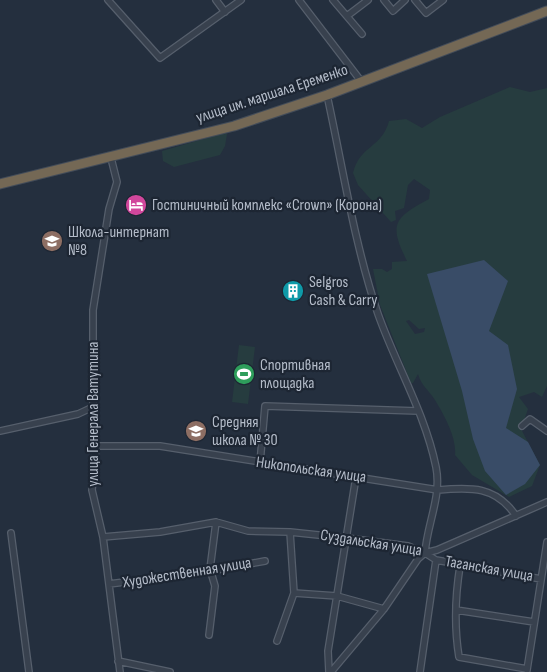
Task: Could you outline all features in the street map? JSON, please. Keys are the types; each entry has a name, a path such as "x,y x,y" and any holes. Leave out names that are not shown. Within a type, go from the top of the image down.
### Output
{"highway":[{"name":"улица им. маршала Еременко","path":"0,184 234,126 327,95 547,11"}],"street":[{"path":"108,0 160,58 241,0"},
{"path":"216,0 225,12"},
{"path":"298,0 361,81"},
{"path":"334,0 362,34"},
{"path":"347,16 368,0"},
{"path":"384,0 393,11 405,0"},
{"path":"415,0 426,13 443,0"},
{"path":"327,95 365,273 379,316 418,411 437,467 438,490 426,534 425,552 418,559 384,609 330,672"},
{"name":"улица Генерала Ватутина","path":"111,158 117,182 100,257 93,310 93,407 96,446 92,490 103,537 120,672"},
{"path":"260,463 265,406 418,411"},
{"path":"0,431 78,414 93,407"},
{"path":"522,426 530,419 547,431"},
{"name":"Никопольская улица","path":"96,446 160,446 438,490 467,488 493,494 508,504 516,516"},
{"path":"330,672 328,651 356,476"},
{"name":"Суздальская улица","path":"216,522 248,531 290,532 347,538 408,546 425,552 437,550 547,502"},
{"path":"103,537 160,532 216,522 211,571 215,586 209,635"},
{"path":"278,641 294,593 290,532"},
{"path":"11,533 29,672"},
{"path":"460,566 455,598 455,633 459,658 527,670 547,542"},
{"path":"420,672 436,560 425,552"},
{"name":"Таганская улица","path":"436,560 460,566 541,579"},
{"name":"Художественная улица","path":"109,584 211,571 265,561"},
{"path":"294,593 337,596 384,609"},
{"path":"456,610 534,622"},
{"path":"118,661 170,672"}],"green space":[{"path":"510,87 530,92 547,88 547,386 542,397 534,392 519,397 528,409 521,429 540,465 532,486 509,497 472,475 455,455 454,441 446,420 435,400 421,382 418,374 413,383 411,383 380,305 373,269 382,269 387,272 392,269 392,262 407,261 398,239 398,224 401,217 429,199 430,190 414,179 408,185 404,208 395,211 396,220 391,222 358,185 353,173 361,157 386,130 389,121 406,119 422,128 440,117","holes":["409,320 419,329 425,328 424,332 415,334 406,321"]},
{"path":"224,133 227,134 225,146 220,155 174,167 163,161 162,151"},
{"name":"Спортивная площадка","path":"239,345 255,347 248,404 232,402"}],"water":[{"path":"484,260 508,281 489,331 508,345 517,389 506,428 528,442 540,465 525,484 506,495 485,471 473,439 462,391 427,274"}],"place":[{"name":"Гостиничный комплекс «Crown» (Корона)","path":"136,205"},
{"name":"Школа-интернат №8","path":"52,241"},
{"name":"Selgros Cash & Carry","path":"293,291"},
{"name":"Спортивная площадка","path":"244,374"},
{"name":"Средняя школа № 30","path":"196,431"}]}
